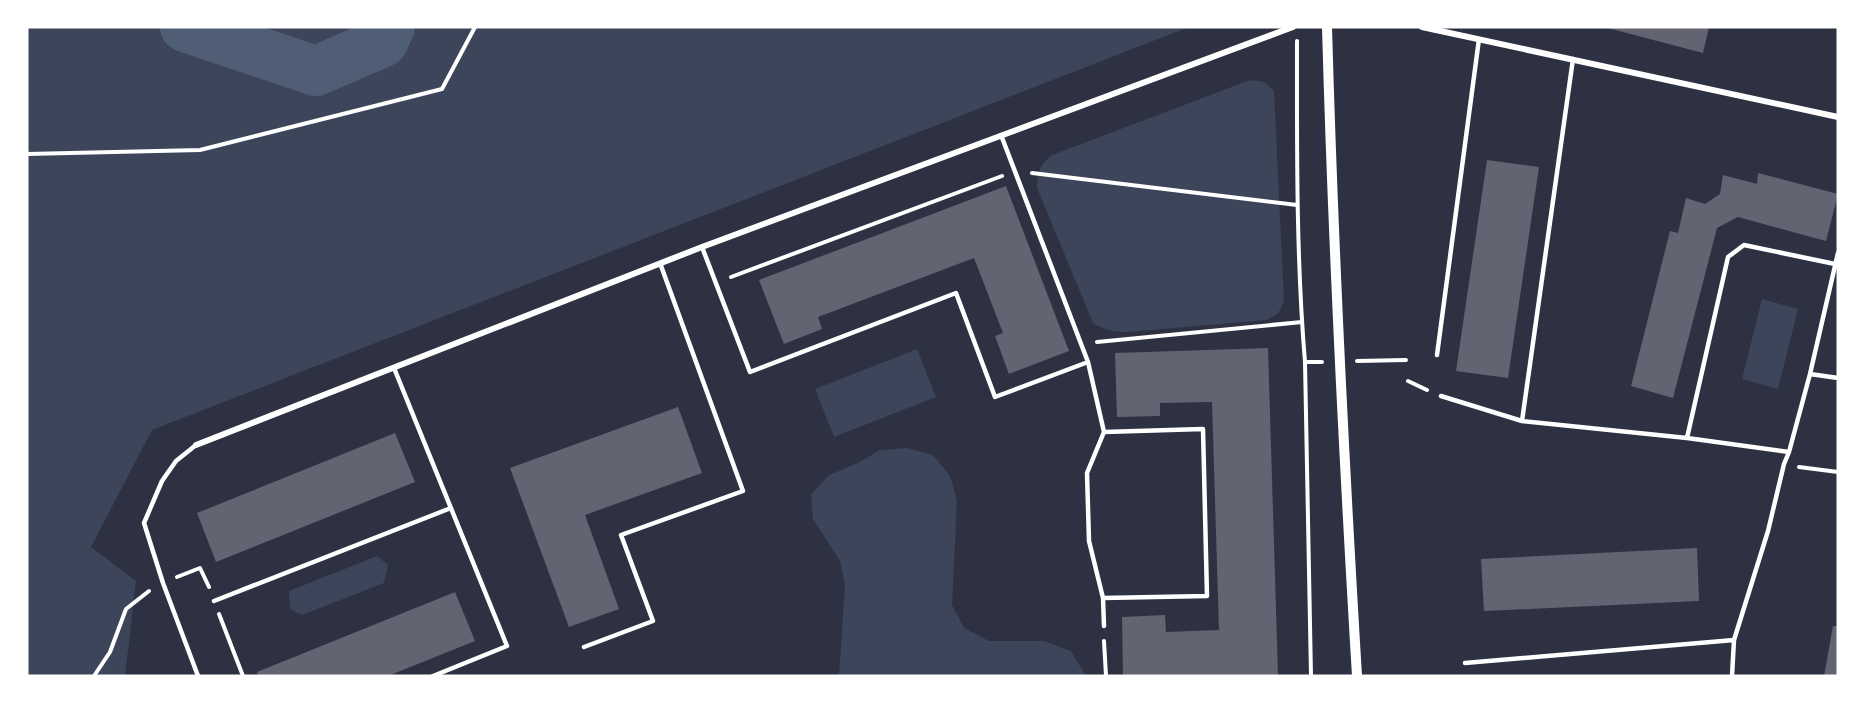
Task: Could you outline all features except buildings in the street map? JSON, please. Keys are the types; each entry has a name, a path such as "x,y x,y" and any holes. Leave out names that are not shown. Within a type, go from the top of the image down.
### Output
{"street":[{"path":"196,445 660,263 1293,27"},
{"path":"1327,27 1331,174 1357,676"},
{"path":"1422,27 1838,117"}],"lane":[{"path":"1437,355 1479,39"},
{"path":"1522,421 1573,59"},
{"path":"1001,135 1088,362 1104,432 1087,473 1089,541 1103,598 1104,626"},
{"path":"1687,438 1728,257 1744,245 1835,264"},
{"path":"702,247 750,372 956,293 995,397 1088,362"},
{"path":"1732,676 1734,640 1768,531 1784,464 1810,374 1838,253"},
{"path":"584,647 653,621 621,535 743,491 660,263"},
{"path":"394,368 507,646 433,676"},
{"path":"1810,374 1838,378"},
{"path":"1441,396 1522,421 1687,438 1789,452"},
{"path":"1103,598 1207,596 1203,429 1104,432"},
{"path":"196,445 176,461 162,482 144,522 163,583 198,676"},
{"path":"214,602 451,508"},
{"path":"1465,663 1734,640"}],"path":[{"path":"27,154 200,150 442,89 475,27"},
{"path":"1297,39 1297,205 1305,362 1311,676"},
{"path":"716,283 1015,171 1297,205"},
{"path":"1081,343 1302,322"},
{"path":"1408,381 1441,396"},
{"path":"1784,464 1838,472"},
{"path":"94,676 110,652 126,609 163,583 201,568 243,676"},
{"path":"1104,626 1106,676"}],"shaded area":[{"path":"27,27 1189,27 152,430 91,547 136,581 125,676 27,676"},
{"path":"1250,80 1264,82 1274,91 1284,301 1278,314 1267,320 1128,332 1109,330 1093,323 1037,188 1042,166 1052,155"},
{"path":"1762,299 1798,309 1778,389 1742,379"},
{"path":"917,349 936,397 834,437 815,389"},
{"path":"907,448 933,455 950,476 957,500 952,605 964,628 989,641 1044,641 1071,651 1086,676 839,676 845,585 840,561 813,519 811,495 829,475 858,463 880,450"},
{"path":"377,556 388,565 384,583 302,615 290,609 289,591"}],"waterway":[{"path":"185,27 316,71 383,42 390,27"}]}
